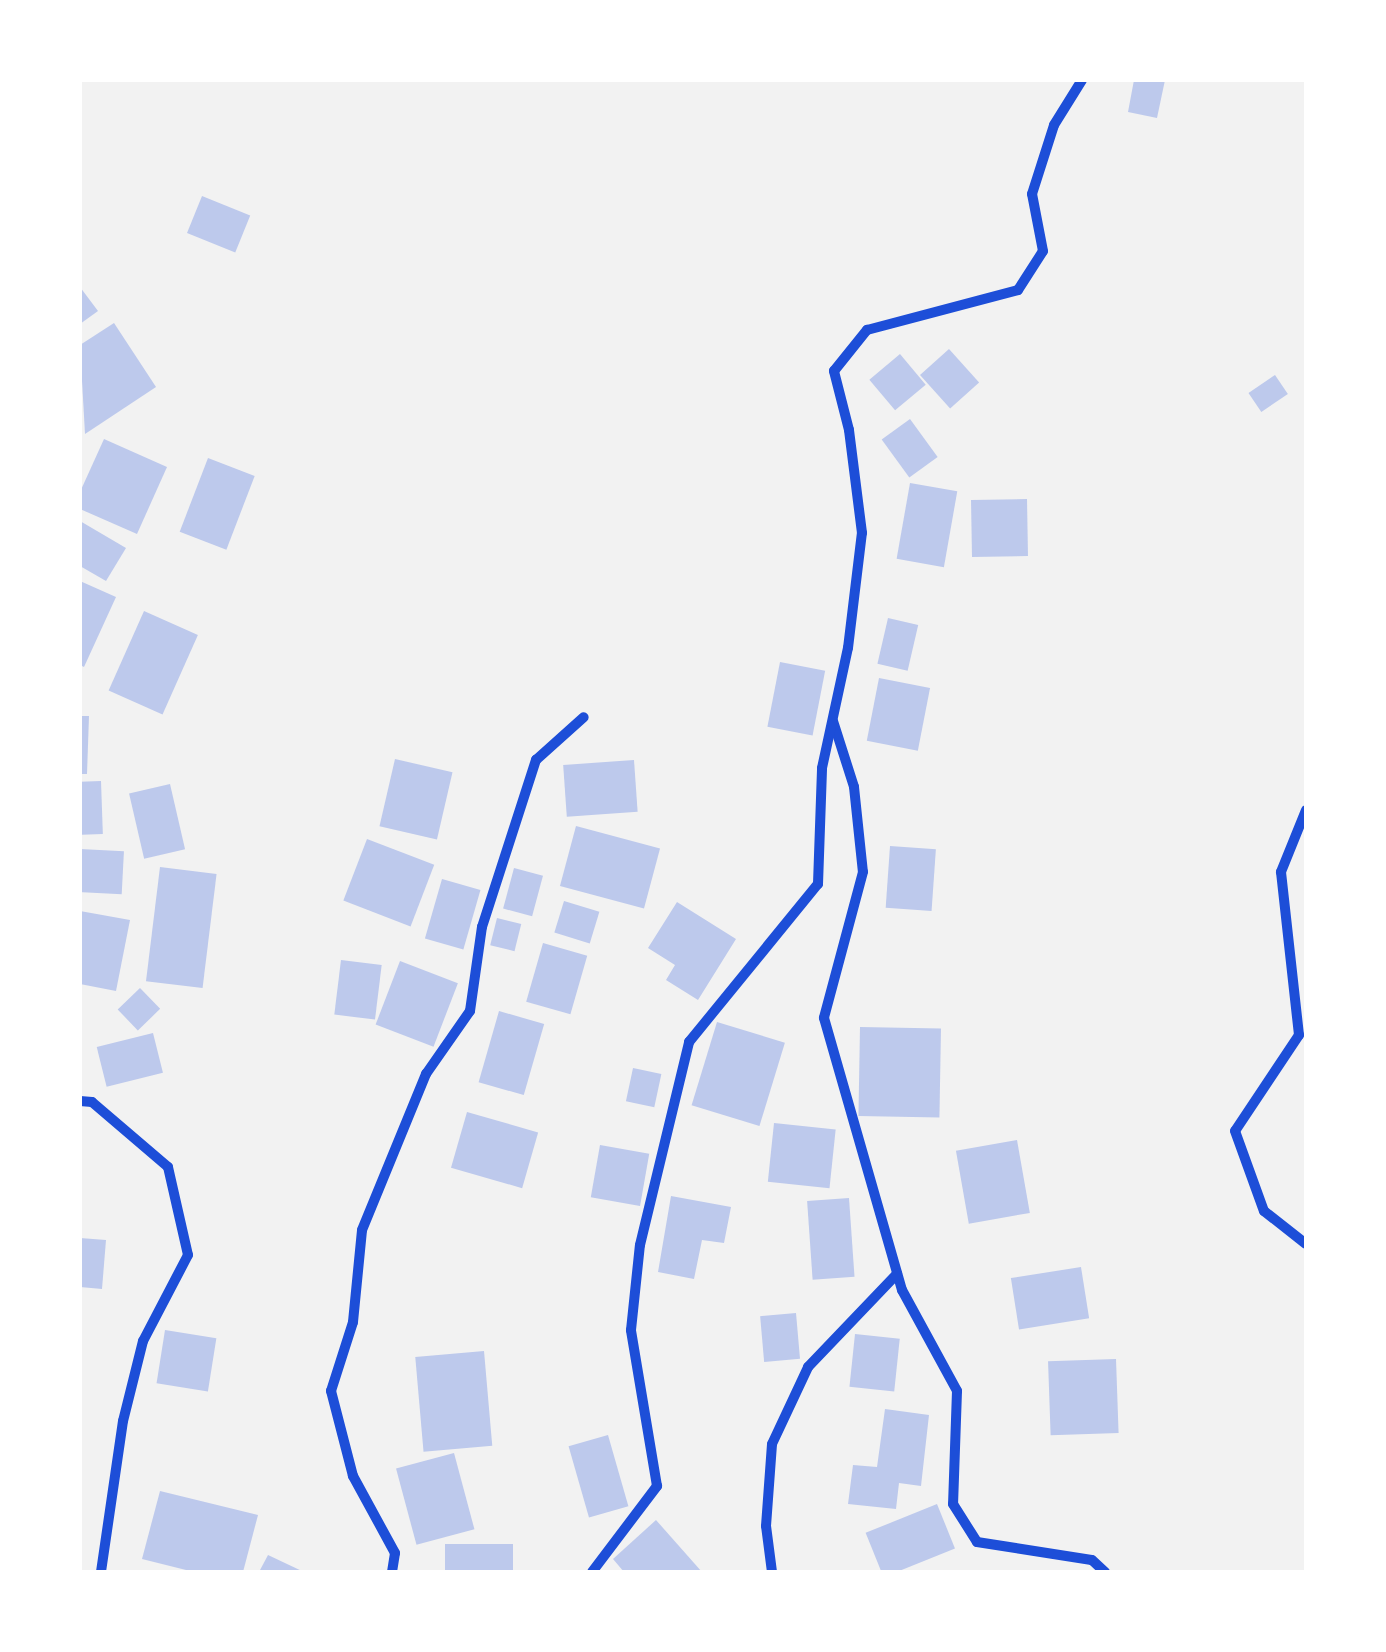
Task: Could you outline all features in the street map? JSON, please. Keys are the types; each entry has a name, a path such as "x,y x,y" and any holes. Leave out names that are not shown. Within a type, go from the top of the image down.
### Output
{"street":[{"path":"592,1572 601,1552 657,1486 631,1330 640,1245 689,1042 818,884 822,768 862,532 850,430 834,371 867,330 1018,290 1043,251 1032,194 1054,125 1082,80"},
{"path":"392,1572 395,1553 353,1476 331,1391 352,1322 362,1230 426,1074 470,1012 482,927 536,760 584,717"},
{"path":"832,720 854,787 863,872 824,1018 897,1274 957,1391 953,1504 977,1542 1092,1560 1105,1572"},
{"path":"1306,810 1281,872 1303,1033 1235,1130 1264,1211 1306,1244"},
{"path":"80,1101 92,1102 168,1168 188,1254 143,1340 123,1421 101,1572"},
{"path":"772,1572 766,1526 772,1444 808,1367 897,1274"}],"building":[{"path":"1134,80 1165,80 1157,118 1128,112"},
{"path":"202,196 250,215 235,253 187,233"},
{"path":"80,287 98,311 80,324"},
{"path":"114,323 156,387 85,434 80,345"},
{"path":"949,349 979,382 950,409 920,375"},
{"path":"900,354 926,385 895,410 869,380"},
{"path":"1275,375 1288,394 1261,412 1248,393"},
{"path":"910,419 938,457 909,478 882,440"},
{"path":"104,439 167,467 137,534 80,509 80,492"},
{"path":"208,458 255,476 226,550 180,532"},
{"path":"910,483 957,491 944,567 897,559"},
{"path":"1027,499 1028,556 972,557 971,500"},
{"path":"80,521 126,548 106,581 80,566"},
{"path":"80,581 116,597 84,667 80,665"},
{"path":"144,611 198,635 163,714 109,690"},
{"path":"888,618 918,625 908,671 877,664"},
{"path":"780,662 825,671 813,736 767,727"},
{"path":"879,678 930,688 918,751 867,741"},
{"path":"80,716 89,716 87,774 80,774"},
{"path":"395,759 452,772 437,840 379,826"},
{"path":"634,760 638,812 567,817 563,765"},
{"path":"101,781 103,834 82,835 80,782"},
{"path":"170,784 185,849 144,859 129,793"},
{"path":"576,826 660,849 644,908 560,886"},
{"path":"367,839 434,865 411,926 343,901"},
{"path":"890,846 936,849 932,911 886,908"},
{"path":"80,849 124,851 122,894 80,892"},
{"path":"160,867 217,874 203,988 146,981"},
{"path":"514,868 543,876 532,916 503,909"},
{"path":"442,879 480,890 463,950 425,939"},
{"path":"564,901 599,912 590,943 554,933"},
{"path":"677,902 736,939 698,1000 666,980 675,965 648,948"},
{"path":"80,911 130,920 116,991 80,984"},
{"path":"497,918 521,924 514,951 490,945"},
{"path":"543,943 587,956 570,1014 526,1002"},
{"path":"341,960 382,965 375,1020 334,1015"},
{"path":"400,961 458,983 434,1047 376,1024"},
{"path":"140,988 160,1009 138,1030 118,1010"},
{"path":"499,1011 544,1024 524,1095 479,1082"},
{"path":"717,1022 785,1043 759,1126 692,1105"},
{"path":"860,1027 941,1028 939,1117 858,1116"},
{"path":"153,1033 163,1073 107,1087 97,1047"},
{"path":"633,1068 661,1074 654,1107 626,1101"},
{"path":"467,1112 538,1132 522,1188 451,1168"},
{"path":"774,1123 836,1129 829,1188 768,1182"},
{"path":"1017,1140 1030,1213 969,1224 956,1151"},
{"path":"600,1145 649,1154 640,1206 591,1197"},
{"path":"671,1196 731,1207 724,1243 702,1240 694,1279 658,1272"},
{"path":"849,1198 855,1277 813,1280 807,1201"},
{"path":"80,1238 106,1240 102,1289 80,1287"},
{"path":"1081,1267 1089,1318 1019,1329 1011,1278"},
{"path":"796,1313 800,1359 764,1362 760,1316"},
{"path":"165,1330 216,1338 208,1391 157,1383"},
{"path":"855,1334 900,1339 894,1391 849,1387"},
{"path":"484,1351 492,1446 424,1452 415,1357"},
{"path":"1116,1359 1119,1433 1051,1435 1048,1361"},
{"path":"885,1409 929,1415 921,1486 899,1483 896,1509 848,1504 853,1465 877,1467"},
{"path":"608,1435 628,1506 589,1517 569,1446"},
{"path":"454,1453 474,1529 416,1545 396,1469"},
{"path":"160,1491 258,1515 243,1572 194,1572 142,1559"},
{"path":"937,1504 955,1549 897,1572 881,1572 866,1533"},
{"path":"656,1520 702,1572 624,1572 613,1559"},
{"path":"445,1544 513,1544 513,1572 445,1572"},
{"path":"268,1555 304,1572 259,1572"}]}
